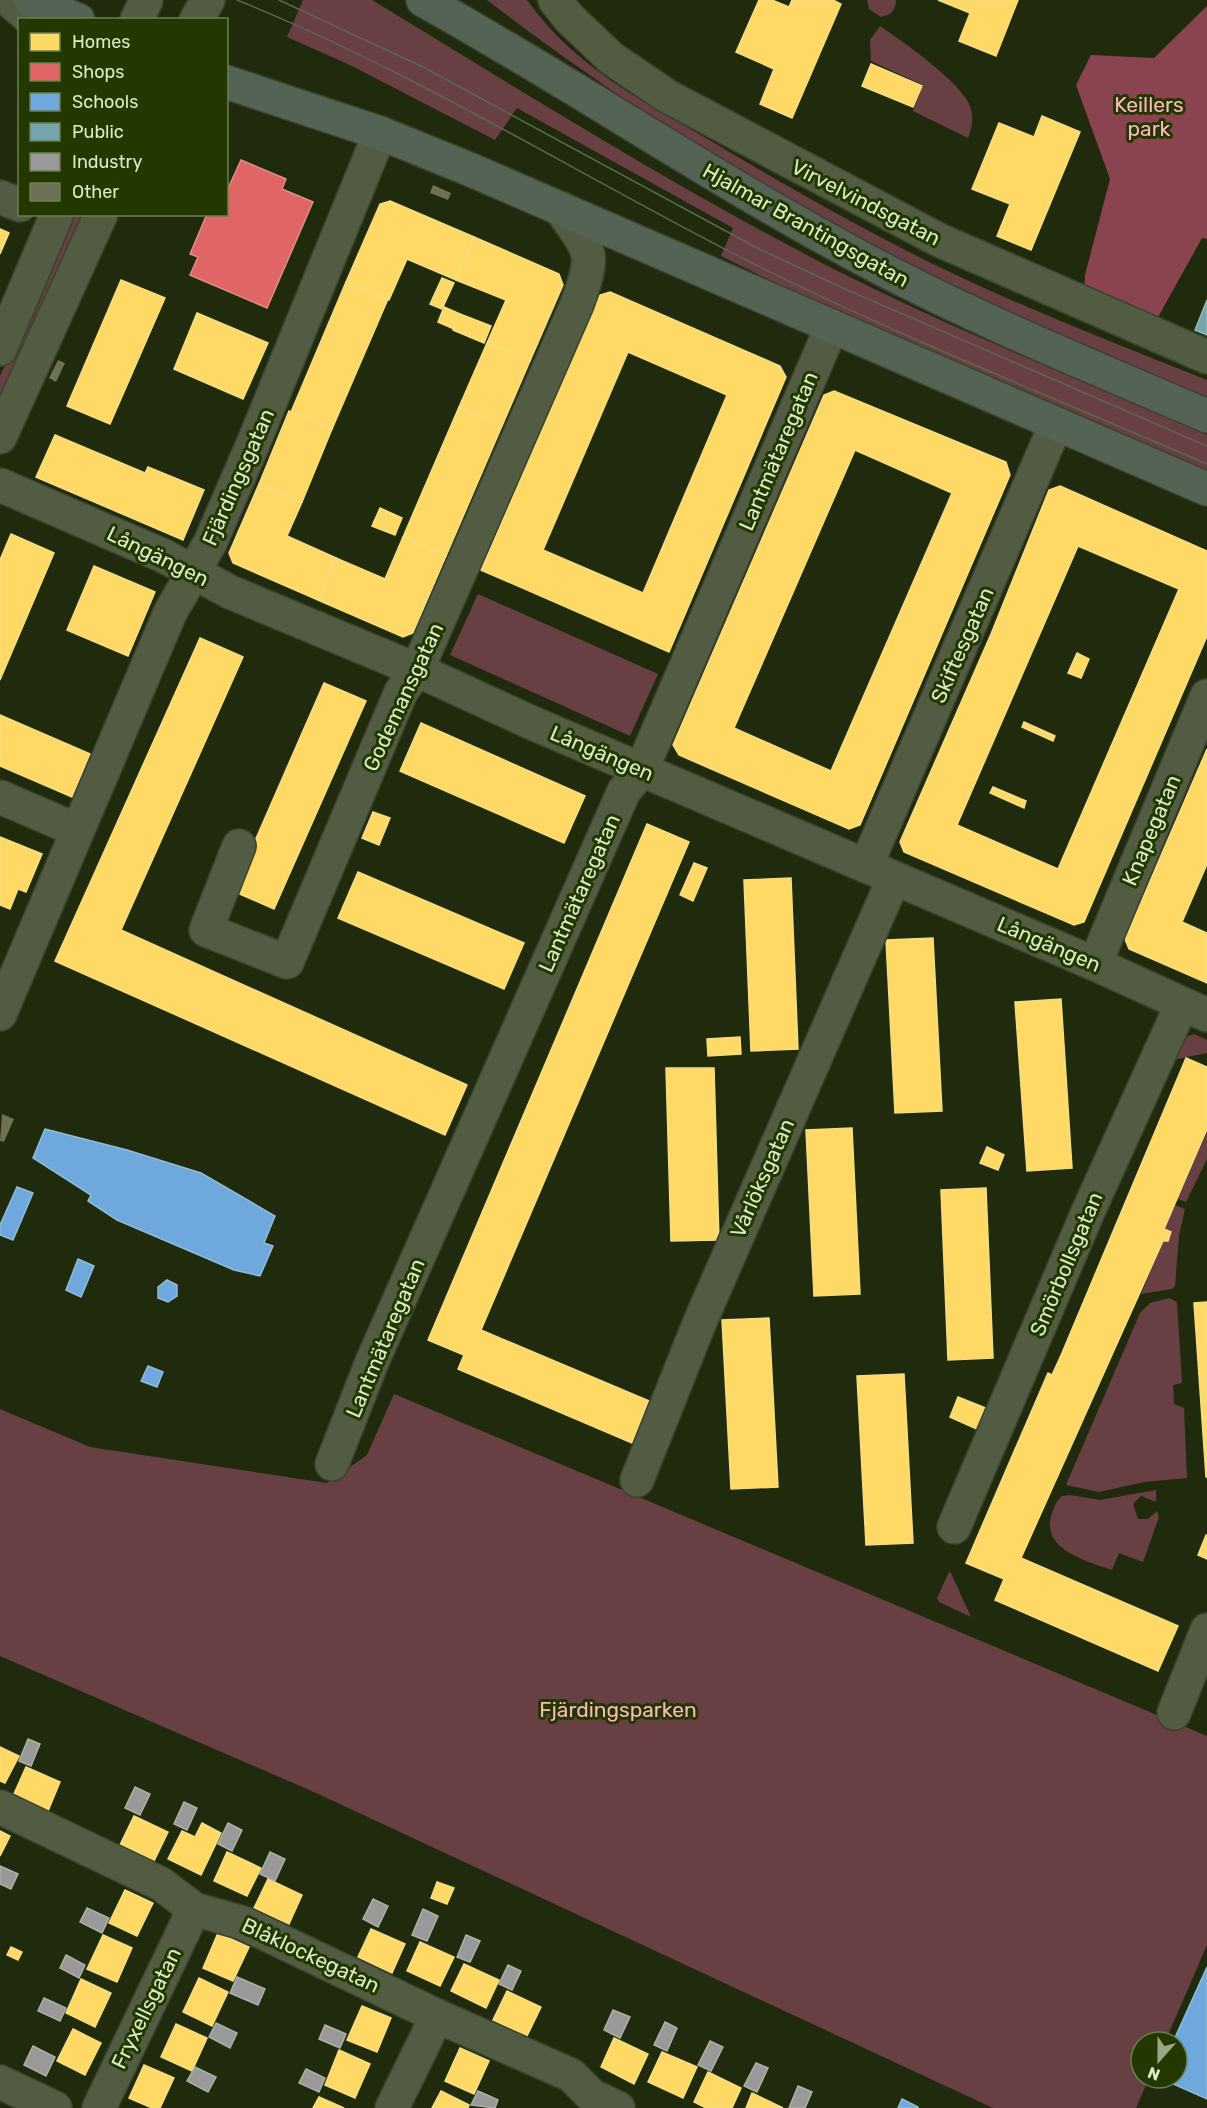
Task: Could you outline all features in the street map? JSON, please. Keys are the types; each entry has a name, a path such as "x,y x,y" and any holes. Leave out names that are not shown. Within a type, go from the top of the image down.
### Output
{"main road":[{"path":"30,0 73,18"},
{"name":"Hjalmar Brantingsgatan","path":"423,0 707,171 870,263 1020,336 1207,416"},
{"path":"228,83 381,133 560,208 1207,489"}],"street":[{"path":"9,0 30,18"},
{"path":"138,18 146,0"},
{"path":"197,18 208,0"},
{"name":"Virvelvindsgatan","path":"555,0 569,18 611,58 667,96 939,240 1207,357"},
{"name":"Fjärdingsgatan","path":"0,1014 170,613 195,572 299,337 381,133"},
{"path":"0,197 18,204"},
{"name":"Godemansgatan","path":"239,846 207,930 287,962 401,692 417,670 577,304 588,271 590,255 560,208"},
{"path":"0,350 51,216"},
{"path":"0,437 100,216"},
{"name":"Lantmätaregatan","path":"332,1464 376,1354 624,791 641,771 832,326"},
{"name":"Skiftesgatan","path":"880,872 1056,424"},
{"name":"Långängen","path":"0,485 164,556 230,592 417,670 641,771 1095,964 1194,1009"},
{"name":"Knapegatan","path":"1095,964 1207,696"},
{"path":"0,797 77,831"},
{"name":"Vårlöksgatan","path":"637,1480 880,872"},
{"name":"Smörbollsgatan","path":"954,1527 1087,1214 1194,1009"},
{"path":"1174,1713 1207,1630"},
{"name":"Blåklockegatan","path":"0,1807 161,1884 194,1909 243,1923 437,2016 571,2075 599,2104"},
{"name":"Fryxellsgatan","path":"99,2108 194,1909"},
{"path":"392,2108 437,2016"},
{"path":"0,2082 52,2107"}],"green space":[{"path":"303,0 372,0 651,168 822,263 965,331 1207,435 1207,473 808,299 721,256 733,228 517,108 495,140 350,65 287,37"},
{"path":"487,0 527,0 546,24 589,65 664,114 824,207 935,265 1036,311 1207,380 1207,400 974,295 791,201 701,148 614,92"},
{"path":"867,0 896,0 892,12 881,17 869,9"},
{"name":"Keillers park","path":"1207,6 1207,239 1202,238 1157,319 1084,295 1085,275 1110,179 1076,85 1091,55 1154,58"},
{"path":"880,26 930,63 964,96 972,114 968,138 913,111 923,85 871,61 870,40"},
{"path":"73,216 89,216 0,417 0,376"},
{"path":"478,594 658,674 630,736 450,655"},
{"path":"1194,1034 1207,1040 1207,1053 1172,1060 1183,1038"},
{"path":"1207,1132 1207,1159 1186,1202 1178,1199"},
{"path":"1175,1205 1185,1209 1179,1236 1175,1286 1172,1289 1141,1294 1164,1240 1168,1241 1172,1232 1164,1229"},
{"path":"1169,1298 1177,1302 1182,1383 1173,1385 1174,1404 1184,1408 1187,1478 1144,1482 1099,1492 1066,1485 1140,1313 1150,1303"},
{"name":"Fjärdingsparken","path":"394,1394 1207,1736 1207,1945 1170,2030 1129,2030 1129,2090 1144,2090 1136,2108 993,2108 314,1792 0,1656 0,1409 90,1447 327,1483 367,1455"},
{"path":"1156,1490 1156,1502 1141,1496 1133,1504 1138,1519 1148,1519 1157,1511 1159,1517 1143,1562 1119,1553 1112,1570 1070,1553 1054,1538 1050,1528 1051,1517 1055,1505 1062,1496 1070,1495 1100,1500"},
{"path":"949,1572 971,1617 939,1602 937,1598"}],"building: Homes":[{"path":"759,0 772,0 789,7 792,0 833,0 841,4 792,118 760,104 774,69 736,52"},
{"path":"938,0 1018,0 996,56 959,41 970,13"},
{"path":"871,64 922,86 913,107 862,86"},
{"path":"1042,116 1080,132 1031,250 997,236 1010,204 972,189 999,123 1034,137"},
{"path":"390,201 474,237 456,280 407,259 389,300 346,282 380,204"},
{"path":"0,229 9,233 0,254"},
{"path":"474,237 559,274 563,285 530,361 487,343 506,300 456,280"},
{"path":"442,278 454,283 442,309 430,304"},
{"path":"121,280 165,298 110,424 67,406"},
{"path":"346,282 388,299 332,429 291,412"},
{"path":"610,292 780,366 786,377 669,652 481,570 600,295","holes":["628,352 727,395 643,593 543,550"]},
{"path":"444,307 460,314 454,329 438,322"},
{"path":"197,313 268,343 243,399 174,369"},
{"path":"460,314 491,326 484,343 453,330"},
{"path":"487,343 530,361 502,426 459,407"},
{"path":"834,391 1006,462 1010,475 860,825 849,829 679,755 673,745 824,395","holes":["855,450 952,493 831,771 734,728"]},
{"path":"459,407 502,426 446,556 403,537"},
{"path":"289,411 332,429 302,502 259,484"},
{"path":"55,435 145,473 148,467 204,490 183,540 36,477"},
{"path":"259,484 302,502 287,536 336,558 318,600 233,563 229,553"},
{"path":"1060,486 1207,551 1207,636 1084,922 1074,925 904,852 900,842 991,634 1049,490","holes":["1078,546 1179,589 1058,869 957,825"]},
{"path":"380,508 402,518 395,535 372,526"},
{"path":"11,534 54,553 0,680 0,560"},
{"path":"403,537 446,556 413,633 403,637 318,600 336,558 385,579"},
{"path":"94,566 155,592 128,656 67,630"},
{"path":"200,638 243,657 121,930 467,1085 445,1135 55,961"},
{"path":"1077,653 1089,659 1081,678 1068,673"},
{"path":"324,683 366,701 274,909 233,891"},
{"path":"0,715 90,754 72,797 0,766"},
{"path":"1024,722 1055,736 1053,741 1022,727"},
{"path":"421,723 585,796 564,843 400,771"},
{"path":"1207,749 1207,864 1182,922 1207,933 1207,983 1129,949 1125,939"},
{"path":"993,787 1026,801 1024,808 990,793"},
{"path":"373,812 390,818 379,845 362,838"},
{"path":"647,824 689,842 481,1330 649,1401 632,1443 458,1369 464,1355 428,1340"},
{"path":"0,837 42,854 26,892 18,889 10,909 0,905"},
{"path":"694,863 707,868 693,901 680,895"},
{"path":"358,872 524,943 504,989 338,918"},
{"path":"791,878 798,1049 751,1051 744,880"},
{"path":"933,938 942,1111 895,1113 886,940"},
{"path":"1061,999 1072,1168 1027,1171 1015,1002"},
{"path":"740,1037 741,1054 708,1056 707,1039"},
{"path":"1186,1058 1207,1067 1207,1129 1164,1229 1171,1232 1168,1241 1163,1241 1021,1558 1178,1626 1158,1671 995,1600 1004,1579 966,1563 1048,1373 1052,1375 1062,1353"},
{"path":"666,1068 714,1068 719,1240 671,1241"},
{"path":"852,1128 860,1294 814,1296 806,1130"},
{"path":"987,1147 1004,1155 998,1170 980,1163"},
{"path":"986,1188 993,1358 948,1360 941,1190"},
{"path":"1207,1302 1207,1477 1206,1477 1194,1303"},
{"path":"769,1318 778,1487 731,1489 722,1320"},
{"path":"904,1374 913,1543 866,1545 857,1376"},
{"path":"958,1397 988,1409 979,1430 950,1417"},
{"path":"1207,1536 1207,1559 1198,1555"},
{"path":"0,1747 19,1756 5,1783 0,1781"},
{"path":"26,1767 60,1782 48,1811 13,1796"},
{"path":"134,1816 168,1832 154,1861 120,1845"},
{"path":"202,1823 221,1833 201,1875 168,1859 182,1831 195,1837"},
{"path":"0,1831 10,1836 0,1856"},
{"path":"227,1852 261,1868 247,1896 214,1881"},
{"path":"268,1879 302,1895 289,1924 254,1908"},
{"path":"437,1882 454,1888 447,1904 431,1898"},
{"path":"125,1890 153,1903 137,1936 109,1923"},
{"path":"371,1929 405,1944 392,1973 358,1957"},
{"path":"218,1933 249,1947 233,1981 203,1968"},
{"path":"103,1935 132,1948 117,1982 87,1969"},
{"path":"420,1942 454,1957 440,1986 407,1971"},
{"path":"11,1947 22,1952 18,1960 7,1955"},
{"path":"464,1964 499,1980 486,2008 451,1991"},
{"path":"199,1978 228,1992 212,2026 183,2012"},
{"path":"81,1979 111,1993 95,2027 66,2013"},
{"path":"507,1991 541,2007 527,2036 493,2020"},
{"path":"362,2006 391,2018 377,2052 347,2040"},
{"path":"176,2024 207,2038 192,2071 161,2057"},
{"path":"73,2029 101,2043 85,2075 57,2061"},
{"path":"614,2038 648,2054 634,2084 601,2067"},
{"path":"460,2048 489,2061 474,2094 445,2081"},
{"path":"339,2050 370,2064 355,2098 325,2085"},
{"path":"662,2052 697,2067 683,2098 648,2082"},
{"path":"144,2065 174,2078 160,2108 152,2108 129,2098"},
{"path":"708,2072 741,2088 732,2108 706,2108 694,2102"},
{"path":"441,2091 469,2105 468,2108 432,2108"},
{"path":"752,2093 783,2108 746,2108"},
{"path":"319,2097 344,2108 313,2108"}],"building: Shops":[{"path":"241,160 286,179 282,189 313,202 267,308 190,275 198,257 190,254 206,216 228,216 228,189"}],"building: Schools":[{"path":"45,1129 127,1150 201,1173 275,1216 264,1243 273,1246 260,1276 234,1270 117,1220 88,1201 91,1195 33,1158"},
{"path":"17,1187 33,1193 13,1240 0,1235 0,1225"},
{"path":"78,1259 94,1266 81,1297 66,1290"},
{"path":"167,1280 177,1285 177,1296 168,1302 158,1298 158,1287"},
{"path":"148,1366 163,1372 157,1387 141,1381"},
{"path":"1207,1967 1207,2099 1187,2090 1189,2090 1189,2030 1178,2030"},
{"path":"902,2099 918,2107 918,2108 898,2108"}],"building: Public":[{"path":"1207,300 1207,335 1195,330"}],"building: Industry":[{"path":"28,1739 40,1744 31,1766 19,1761"},
{"path":"135,1787 150,1794 140,1815 125,1808"},
{"path":"184,1802 197,1808 187,1830 174,1824"},
{"path":"228,1823 242,1830 232,1851 218,1844"},
{"path":"270,1852 285,1859 275,1881 260,1874"},
{"path":"0,1866 18,1874 11,1889 0,1884"},
{"path":"373,1899 388,1906 378,1927 363,1919"},
{"path":"87,1908 109,1918 102,1933 80,1922"},
{"path":"423,1909 438,1916 427,1941 412,1935"},
{"path":"466,1935 480,1941 470,1962 457,1957"},
{"path":"66,1955 85,1965 79,1978 60,1968"},
{"path":"508,1965 521,1971 512,1990 499,1984"},
{"path":"237,1977 265,1989 258,2005 230,1993"},
{"path":"44,1998 66,2008 60,2021 38,2011"},
{"path":"613,2010 630,2017 620,2038 604,2030"},
{"path":"665,2022 677,2028 667,2051 654,2045"},
{"path":"216,2023 237,2033 230,2048 209,2037"},
{"path":"325,2025 346,2034 340,2048 319,2039"},
{"path":"710,2041 723,2047 711,2071 698,2065"},
{"path":"33,2046 55,2057 46,2076 24,2065"},
{"path":"756,2063 768,2068 757,2092 744,2086"},
{"path":"195,2067 216,2077 208,2092 187,2081"},
{"path":"306,2069 325,2078 319,2092 299,2083"},
{"path":"798,2086 812,2092 805,2108 789,2108"},
{"path":"478,2091 498,2100 495,2108 471,2105"}],"building: Other":[{"path":"433,185 451,193 448,200 430,193"},
{"path":"58,360 65,363 56,382 49,378"},
{"path":"2,1114 14,1119 4,1142 0,1141"}],"tram line":[{"path":"237,0 369,59 688,230 808,290 921,342 1207,464"},
{"path":"279,0 423,67 759,249 845,289 1207,446"}]}
